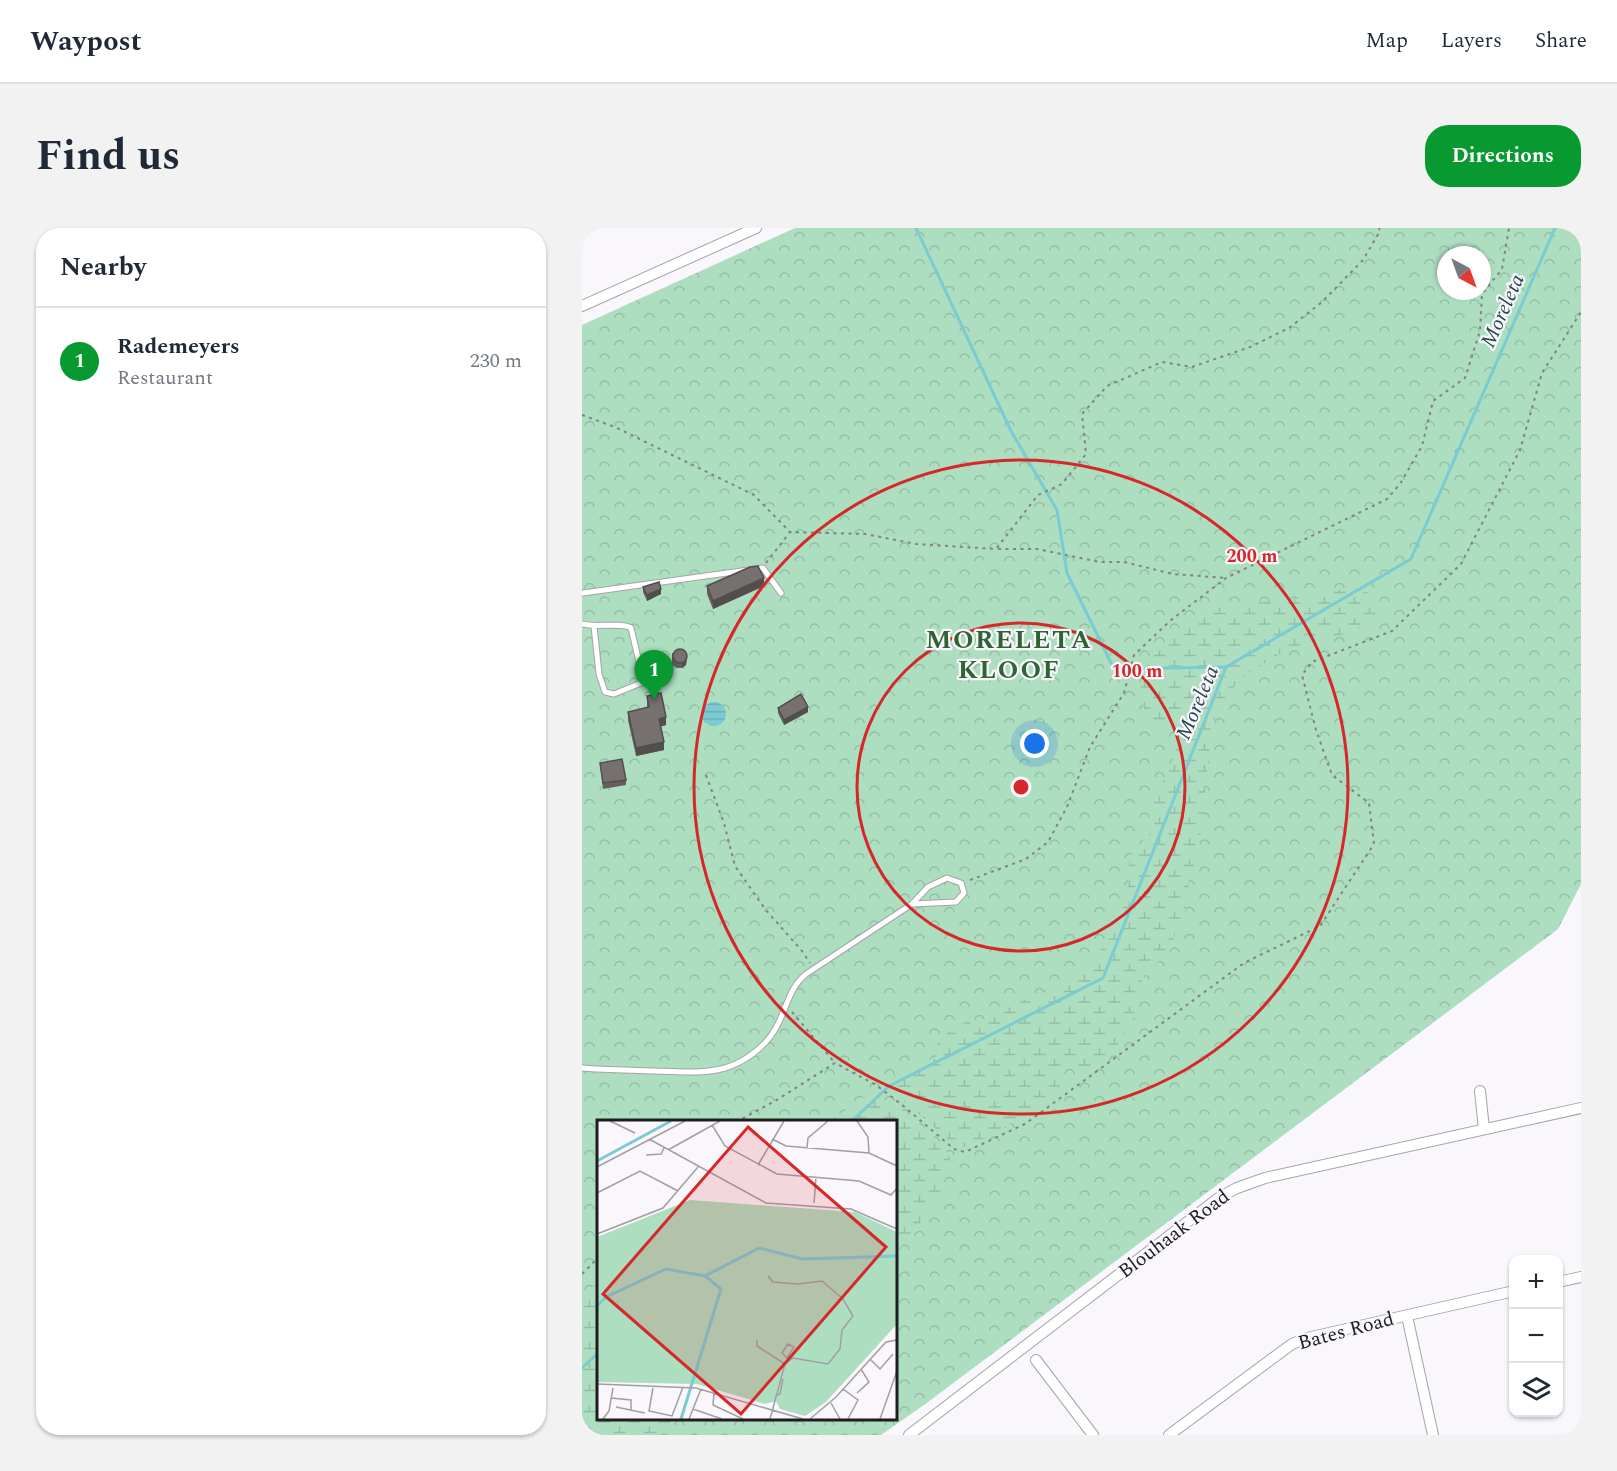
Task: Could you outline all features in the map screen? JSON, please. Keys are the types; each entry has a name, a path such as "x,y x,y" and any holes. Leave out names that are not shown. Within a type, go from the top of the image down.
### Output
{"street":[{"path":"582,306 756,228"},
{"path":"1480,1091 1484,1129"},
{"name":"Blouhaak Road","path":"909,1435 1220,1197 1238,1188 1265,1178 1581,1108"},
{"path":"1563,1281 1581,1277"},
{"name":"Bates Road","path":"1169,1435 1292,1344 1307,1338 1509,1292"},
{"path":"1407,1316 1433,1435"},
{"path":"1036,1360 1093,1435"}],"lane":[{"path":"582,592 763,568 781,593"},
{"path":"582,624 625,625 631,628 643,679 641,683 614,694 605,692 599,674 594,626"},
{"path":"582,1068 710,1071 739,1063 763,1046 780,1023 797,981 813,968 912,904 928,887 947,878 961,883 964,893 956,902 912,904"}],"path":[{"path":"996,549 1038,495 1062,484 1086,454 1082,414 1107,386 1162,362 1192,367 1250,347 1289,328 1322,302 1363,260 1380,231 1379,228"},
{"path":"961,883 1026,859 1048,842 1067,807 1090,747 1124,693 1134,655 1172,620 1226,578 1387,499 1400,484 1422,446 1433,401 1465,378 1480,331 1482,294 1502,269 1509,228"},
{"path":"787,1006 835,1063 876,1085 954,1149 964,1152 1025,1124 1244,963 1320,926 1374,844 1369,803 1332,775 1316,729 1302,675 1312,662 1392,631 1461,564 1520,450 1542,374 1581,312"},
{"path":"582,415 615,427 754,495 790,532 865,534 916,544 1037,549 1100,562 1124,562 1173,574 1226,578"},
{"path":"763,568 790,532"},
{"path":"706,775 724,823 735,866 765,909 802,951 813,968"},
{"path":"740,1120 775,1101 835,1063"},
{"path":"582,1274 597,1259"}],"green space":[{"path":"795,228 1581,228 1581,884 1558,929 881,1435 582,1435 582,325"},
{"path":"1353,587 1369,593 1374,604 1373,613 1362,626 1349,633 1304,643 1285,651 1247,674 1234,687 1216,715 1211,737 1199,848 1189,884 1186,909 1169,949 1140,983 1133,1021 1116,1047 1099,1062 1088,1068 1067,1066 1055,1094 1035,1110 968,1147 957,1147 885,1085 903,1071 939,1055 937,1045 958,1026 985,1019 1077,975 1096,959 1120,912 1127,893 1130,859 1151,832 1155,821 1154,799 1169,771 1180,737 1190,719 1175,720 1163,725 1155,723 1145,712 1140,695 1142,676 1150,659 1188,625 1213,607 1285,601"},
{"path":"871,1093 892,1104 926,1129 950,1158 939,1196 915,1231 897,1251 897,1120 830,1120"},
{"path":"597,1282 597,1420 674,1420 654,1435 582,1435 582,1299"}],"water":[{"path":"714,702 719,703 725,709 725,719 719,725 714,726 709,725 703,719 702,714 703,709 709,703"}],"building":[{"path":"758,566 764,578 713,601 707,586 750,567"},
{"path":"659,582 661,589 647,595 643,587"},
{"path":"677,649 683,649 687,656 683,663 677,663 673,659 673,653"},
{"path":"661,693 666,717 659,719 664,742 636,748 628,712 649,707 647,696"},
{"path":"801,694 808,707 784,720 778,708"},
{"path":"622,759 626,780 603,783 600,763"}],"waterway":[{"path":"916,228 1011,431 1057,510 1067,573 1114,669 1226,667"},
{"name":"Moreleta","path":"853,1120 889,1086 1103,978 1226,667 1411,559 1555,228"},
{"name":"Moreleta","path":"582,1368 597,1354"}],"place":[{"name":"Rademeyers","path":"654,700"}],"district":[{"name":"MORELETA KLOOF","path":"1009,655"}]}
